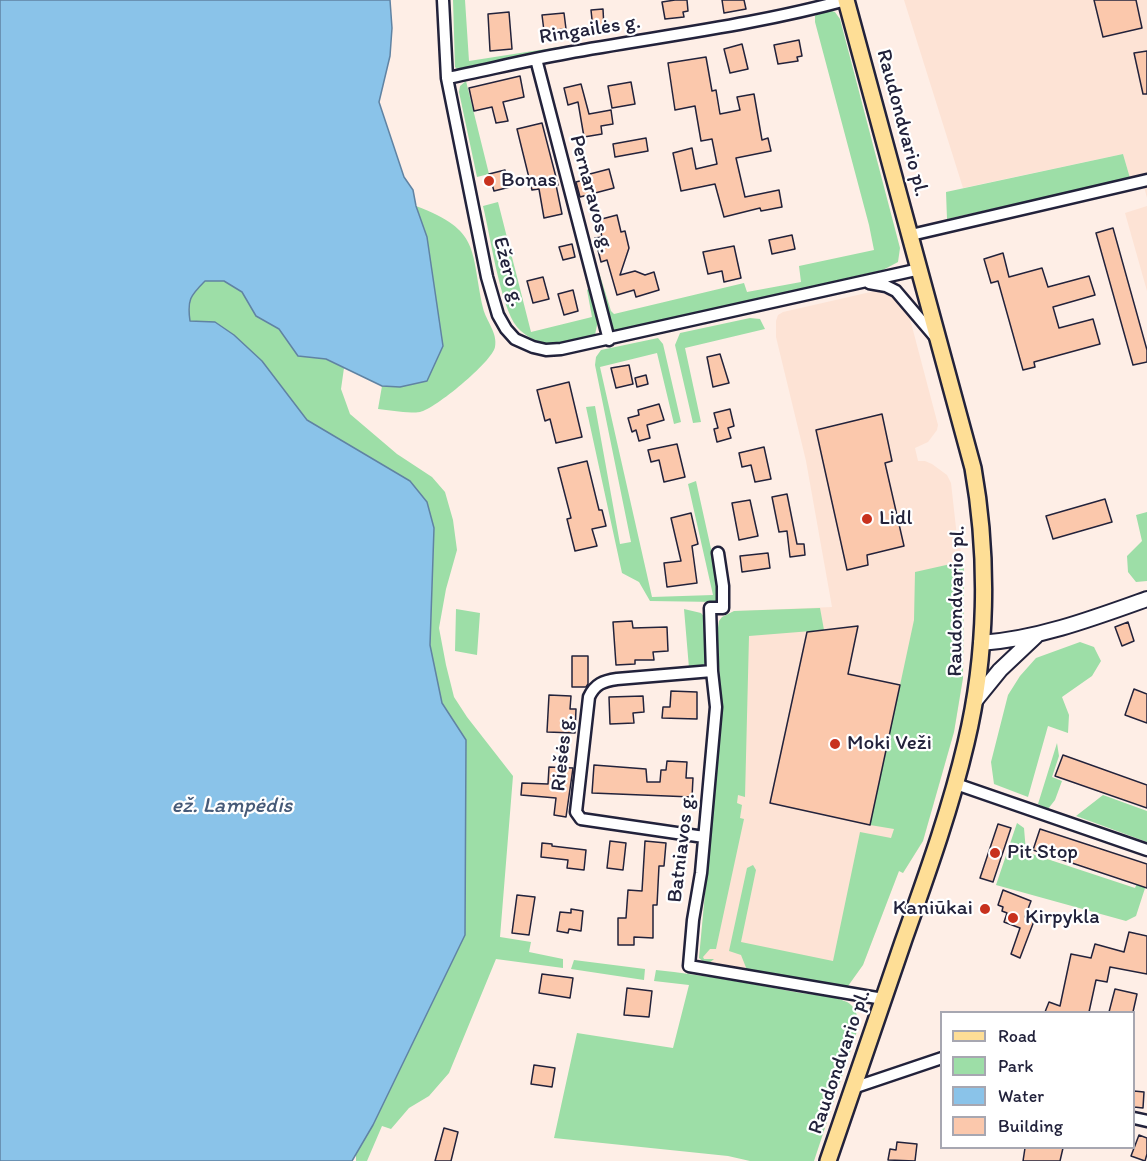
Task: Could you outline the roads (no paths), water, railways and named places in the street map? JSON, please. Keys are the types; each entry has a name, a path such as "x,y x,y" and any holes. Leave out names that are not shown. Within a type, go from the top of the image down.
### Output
{"main road":[{"name":"Raudondvario pl.","path":"828,1161 956,784 974,702 981,643 982,553 977,488 967,442 846,0"},
{"path":"981,643 1038,634 1147,599"},
{"path":"974,702 1005,664 1038,634"}],"street":[{"name":"Ežero g.","path":"443,0 447,78 491,295 498,315 515,339 546,350 561,349 920,269"},
{"name":"Ringailės g.","path":"447,78 536,59 808,10 846,0"},
{"name":"Pernaravos g.","path":"536,59 609,340"},
{"path":"911,235 1147,180"},
{"name":"Ežero g.","path":"863,282 886,286 896,291 940,344"},
{"name":"Batniavos g.","path":"718,553 723,586 723,608 710,608 712,671 716,707 701,873 693,920 689,966 884,999"},
{"name":"Riešės g.","path":"704,837 581,819 576,812 589,697 593,688 604,681 617,679 712,671"},
{"path":"956,784 1147,850"},
{"path":"853,1088 940,1059"}],"water":[{"name":"ež. Lampėdis","path":"0,0 390,0 392,28 390,56 379,102 404,177 413,190 427,237 443,346 427,381 400,387 382,386 326,359 298,356 279,329 256,316 242,292 224,281 205,281 189,303 190,321 215,322 234,335 262,361 307,420 410,481 427,502 434,528 430,645 442,703 466,740 465,935 373,1125 352,1161 0,1161"}],"place":[{"name":"Bonas","path":"489,181"},
{"name":"Lidl","path":"867,519"},
{"name":"Moki Veži","path":"835,744"},
{"name":"Pit Stop","path":"995,853"},
{"name":"Kaniūkai","path":"985,909"},
{"name":"Kirpykla","path":"1013,918"}]}
